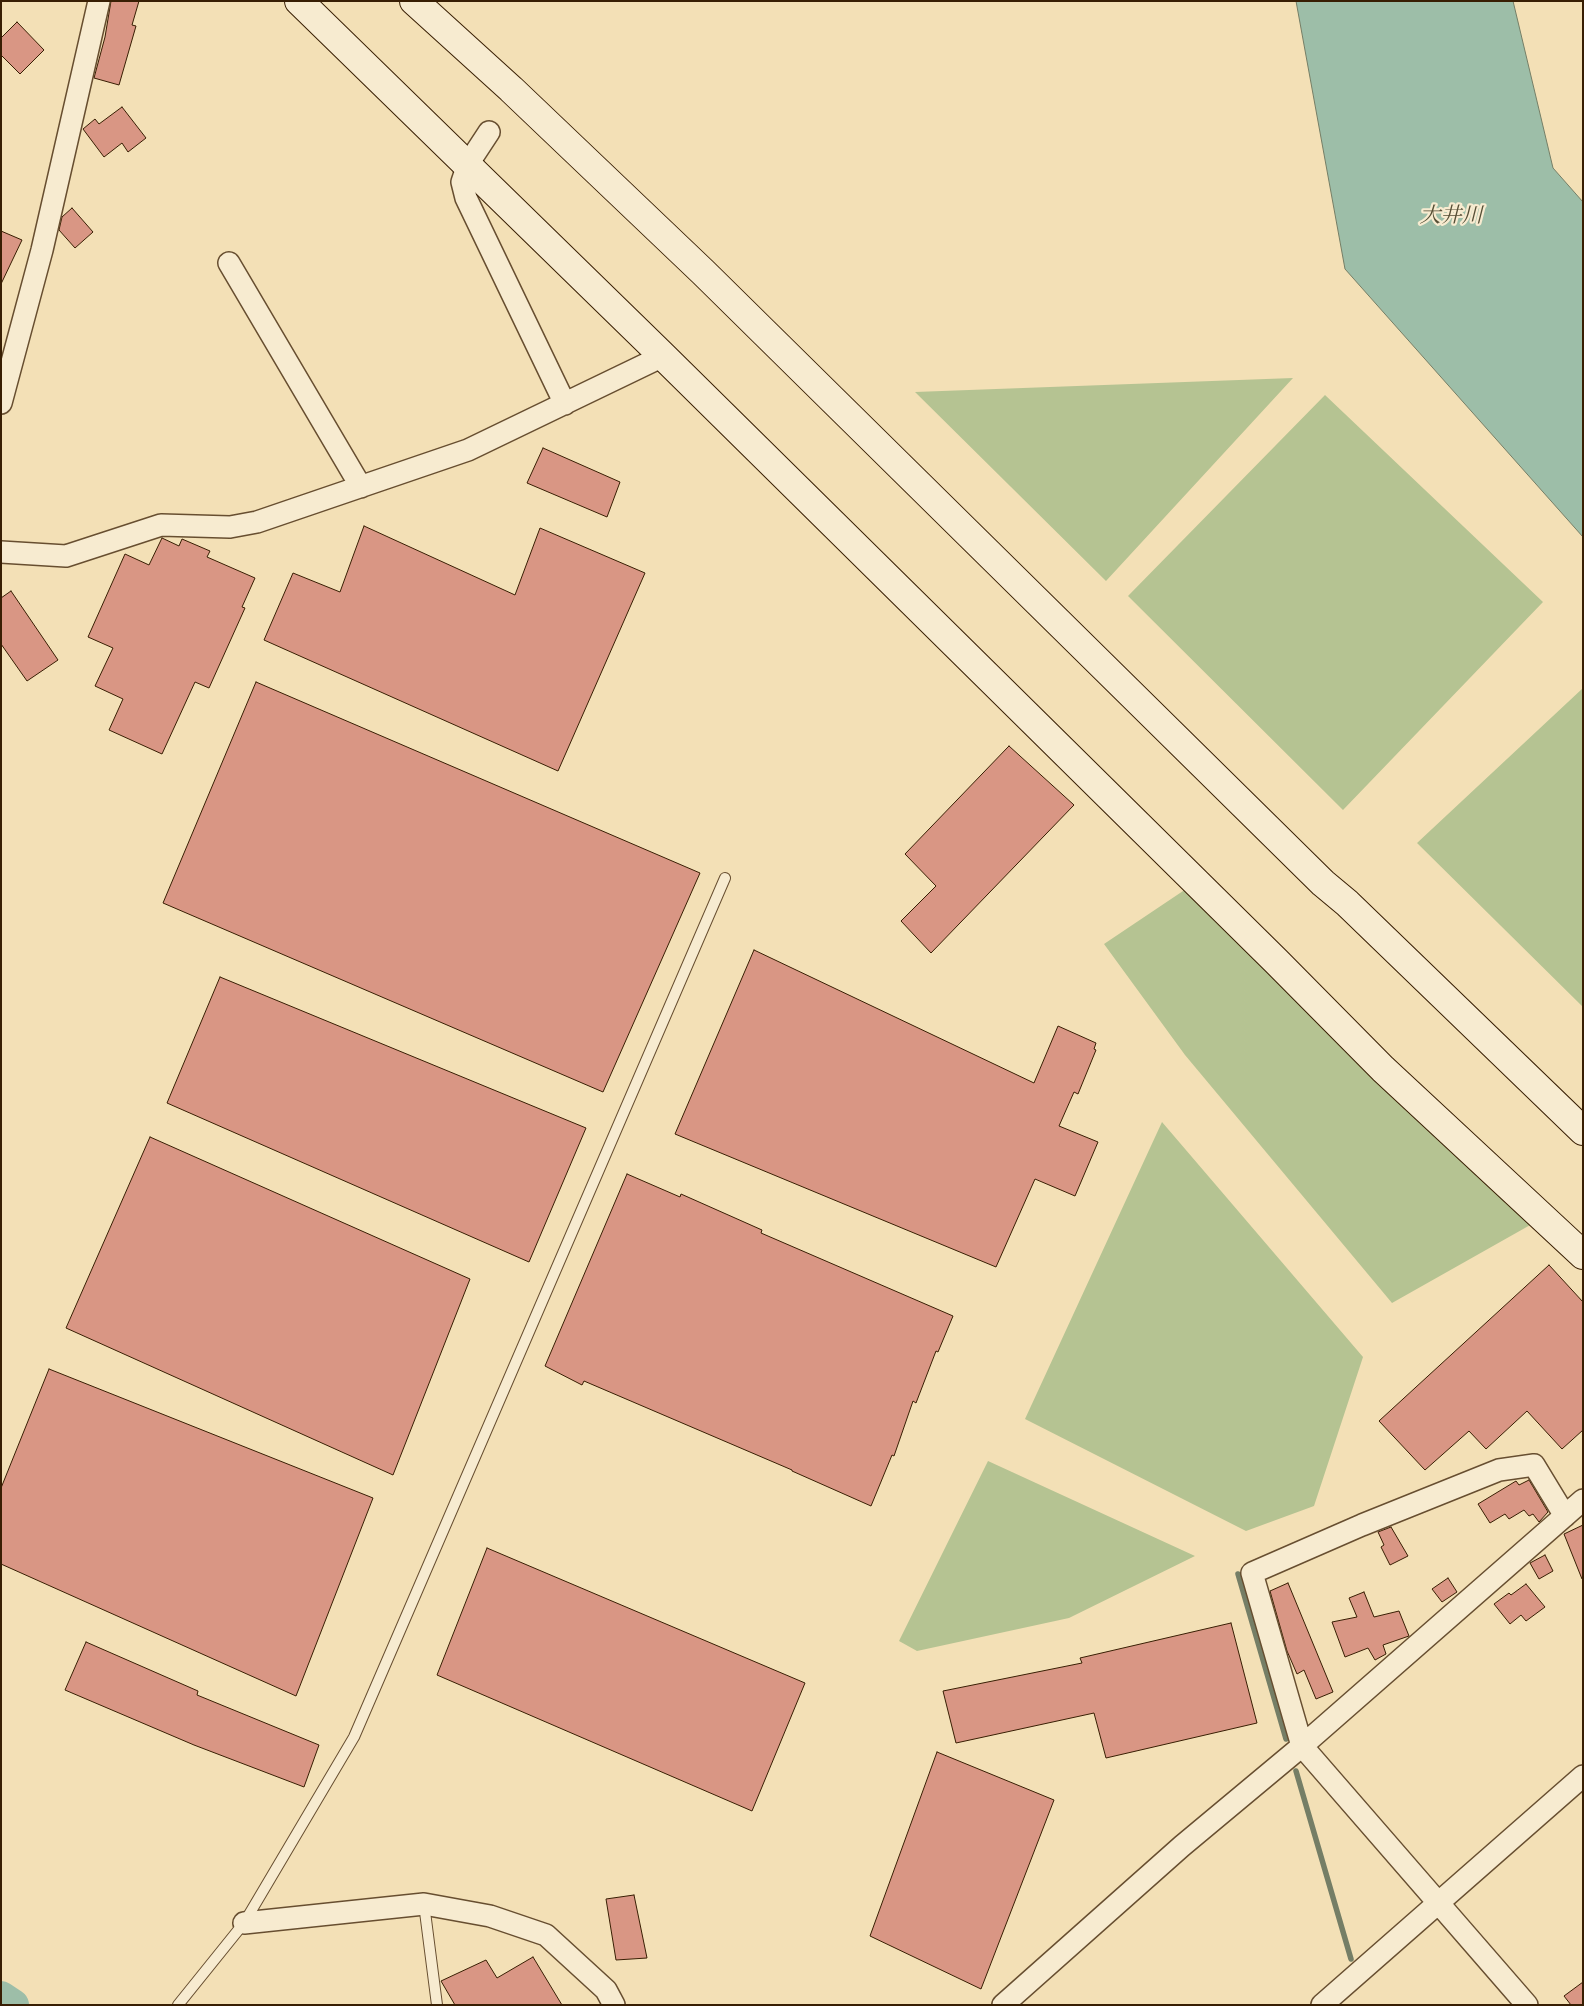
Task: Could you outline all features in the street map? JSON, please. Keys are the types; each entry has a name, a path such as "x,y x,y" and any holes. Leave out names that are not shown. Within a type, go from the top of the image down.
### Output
{"street":[{"path":"1,403 42,250 99,1"},
{"path":"299,1 663,356 1276,961 1382,1069 1583,1255"},
{"path":"414,1 703,272 1316,876 1347,903 1583,1132"},
{"path":"490,132 468,164 462,182 466,198 565,404"},
{"path":"229,263 360,487"},
{"path":"1,552 66,556 161,525 230,527 258,522 468,450 663,356"},
{"path":"1527,2005 1302,1746 1252,1573 1362,1525 1499,1470 1534,1465 1565,1516"},
{"path":"1003,2005 1182,1846 1302,1746 1583,1500"},
{"path":"1322,2005 1436,1902 1583,1776"},
{"path":"244,1923 424,1904 490,1916 546,1936 606,1990 614,2005"}],"lane":[{"path":"178,2005 244,1923 354,1737 725,878"},
{"path":"424,1904 437,2005"}],"shaded area":[{"path":"1293,378 1106,581 915,392"},
{"path":"1325,395 1543,602 1343,810 1128,596"},
{"path":"1583,688 1583,1007 1417,843"},
{"path":"1186,889 1532,1224 1392,1303 1185,1055 1104,944"},
{"path":"1162,1122 1363,1357 1314,1506 1246,1531 1025,1419"},
{"path":"988,1461 1195,1556 1069,1618 917,1651 899,1641"}],"water":[{"name":"大井川","path":"1296,1 1513,1 1553,168 1583,202 1583,537 1345,269"}],"building":[{"path":"111,1 139,1 132,25 136,26 119,85 94,78 105,37"},
{"path":"17,22 44,50 20,74 1,55 1,38"},
{"path":"122,107 146,138 128,152 122,143 104,157 83,129 95,119 99,124"},
{"path":"72,208 93,232 75,248 59,230 62,217"},
{"path":"1,231 22,240 1,284"},
{"path":"543,448 620,482 607,517 527,483"},
{"path":"364,526 515,595 540,528 645,573 558,771 264,640 293,573 340,592"},
{"path":"162,538 179,546 182,539 210,551 207,557 255,578 242,607 245,608 209,688 195,682 162,754 109,730 123,699 95,686 113,648 88,637 125,554 149,565"},
{"path":"11,591 58,660 27,681 1,644 1,598"},
{"path":"256,682 700,873 603,1092 163,903"},
{"path":"1009,746 1074,805 931,953 901,921 936,886 905,854"},
{"path":"754,950 1034,1083 1058,1026 1096,1043 1094,1049 1096,1050 1078,1094 1074,1092 1059,1126 1098,1142 1075,1196 1035,1179 996,1267 675,1134"},
{"path":"220,977 586,1128 529,1262 167,1103"},
{"path":"150,1137 470,1279 393,1475 66,1328"},
{"path":"627,1174 680,1197 681,1194 762,1230 761,1233 953,1316 938,1352 936,1351 916,1403 913,1401 894,1456 892,1455 871,1506 584,1381 582,1385 545,1366"},
{"path":"1549,1265 1583,1302 1583,1430 1562,1449 1527,1411 1486,1449 1469,1431 1425,1470 1379,1421"},
{"path":"49,1369 373,1498 296,1696 1,1564 1,1488"},
{"path":"1529,1480 1548,1512 1539,1522 1533,1514 1529,1516 1524,1510 1509,1519 1505,1514 1490,1523 1478,1504 1516,1481 1519,1485"},
{"path":"1583,1525 1583,1579 1582,1579 1564,1534"},
{"path":"1391,1527 1408,1556 1390,1565 1381,1547 1384,1545 1378,1532"},
{"path":"487,1548 805,1683 752,1811 437,1675"},
{"path":"1545,1555 1553,1571 1539,1579 1530,1563"},
{"path":"1448,1578 1457,1592 1442,1602 1432,1589"},
{"path":"1288,1583 1333,1692 1316,1699 1304,1670 1297,1674 1287,1651 1270,1591"},
{"path":"1526,1584 1545,1607 1526,1621 1521,1615 1510,1624 1494,1604"},
{"path":"1364,1592 1374,1617 1399,1611 1409,1636 1383,1645 1386,1654 1375,1660 1368,1648 1345,1657 1332,1622 1357,1617 1349,1598"},
{"path":"1231,1623 1257,1723 1106,1758 1094,1713 956,1743 943,1691 1082,1663 1080,1658"},
{"path":"86,1642 198,1691 197,1695 319,1745 304,1787 194,1745 65,1690"},
{"path":"937,1752 1054,1800 981,1989 870,1936"},
{"path":"634,1895 647,1958 616,1960 606,1899"},
{"path":"533,1957 562,2005 455,2005 441,1981 486,1960 497,1978"},
{"path":"1583,1982 1583,2005 1571,2005 1564,1996"}],"waterway":[{"path":"1238,1574 1286,1739"},
{"path":"1296,1771 1351,1959"},
{"path":"1,1997 13,2005"}]}
